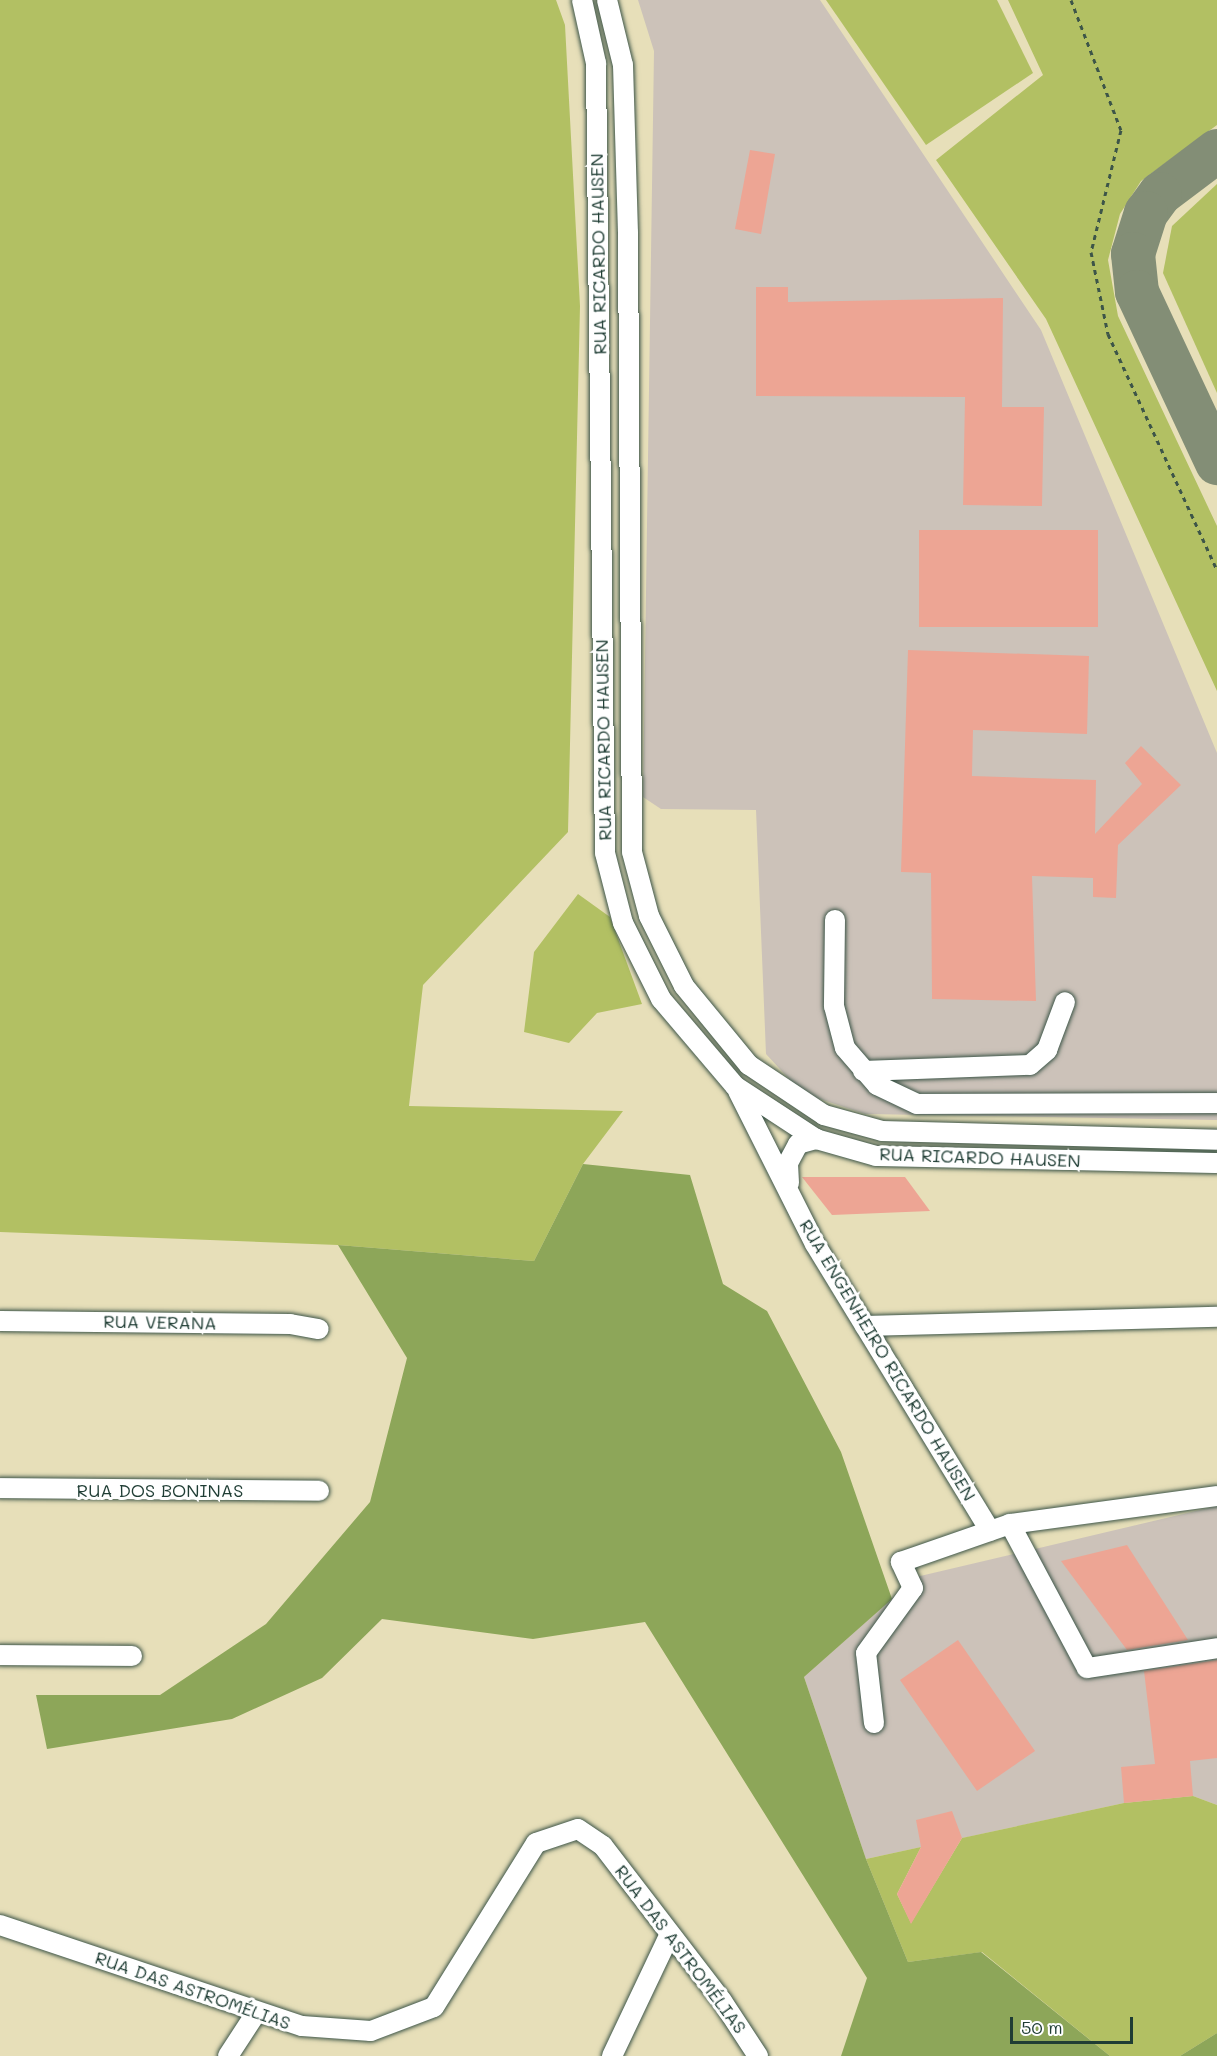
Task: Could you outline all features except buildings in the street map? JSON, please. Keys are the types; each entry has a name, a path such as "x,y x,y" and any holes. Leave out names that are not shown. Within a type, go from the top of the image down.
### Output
{"street":[{"name":"RUA RICARDO HAUSEN","path":"582,0 596,63 604,853 623,923 661,999 735,1086 816,1139 876,1156 1217,1163"},
{"name":"RUA RICARDO HAUSEN","path":"608,0 623,66 628,233 632,852 649,916 684,986 749,1065 824,1115 882,1131 1217,1140"},
{"path":"835,920 834,1005 845,1048 877,1085 917,1104 1217,1103"},
{"path":"863,1071 1030,1065 1047,1050 1065,1002"},
{"name":"RUA ENGENHEIRO RICARDO HAUSEN","path":"735,1086 865,1326 990,1530"},
{"path":"789,1188 788,1163 798,1144 816,1139"},
{"path":"865,1326 1217,1317"},
{"name":"RUA VERANA","path":"0,1321 290,1323 319,1329"},
{"name":"RUA DOS BONINAS","path":"0,1488 319,1491"},
{"path":"874,1723 866,1653 913,1588 901,1562 1010,1524 1217,1496"},
{"path":"1010,1524 1087,1668 1217,1648"},
{"path":"0,1655 132,1656"},
{"name":"RUA DAS ASTROMÉLIAS","path":"0,1925 256,2013 302,2026 371,2031 434,2007 536,1843 578,1829 603,1846 669,1936 722,2001 758,2056"},
{"path":"612,2056 669,1936"},
{"path":"228,2056 256,2013"}],"path":[{"path":"1071,0 1121,130 1091,252 1108,334 1217,570"}],"shaded area":[{"path":"638,0 820,0 1041,330 1217,753 1217,1120 865,1114 817,1098 791,1081 766,1054 756,810 661,809 643,797 654,51"},
{"path":"1217,1506 1217,1805 1193,1796 1124,1803 866,1859 804,1677 916,1577"}],"green space":[{"path":"0,0 556,0 565,25 580,306 568,832 423,985 409,1106 623,1111 583,1164 534,1261 338,1245 0,1232"},
{"path":"826,0 997,0 1033,73 926,145"},
{"path":"1008,0 1217,0 1217,125 1141,181 1120,214 1108,260 1118,316 1217,526 1217,691 1046,319 936,160 1043,75"},
{"path":"1217,184 1217,393 1163,273 1172,226"},
{"path":"578,894 610,917 642,1004 597,1013 569,1043 524,1032 534,952"},
{"path":"583,1164 690,1175 723,1284 767,1311 841,1452 892,1599 804,1677 866,1859 908,1962 981,1952 1110,2056 841,2056 867,1978 645,1622 533,1639 382,1619 322,1678 232,1719 47,1749 36,1695 160,1695 266,1624 370,1502 407,1358 338,1245 534,1261"},
{"path":"1193,1796 1217,1805 1217,2033 1180,2056 1110,2056 982,1952 908,1962 866,1859 921,1847 897,1894 911,1923 962,1838 1124,1803"},
{"path":"1217,2033 1217,2056 1180,2056"}],"taxiway":[{"path":"1217,151 1160,194 1146,213 1133,254 1137,292 1217,463"}]}
